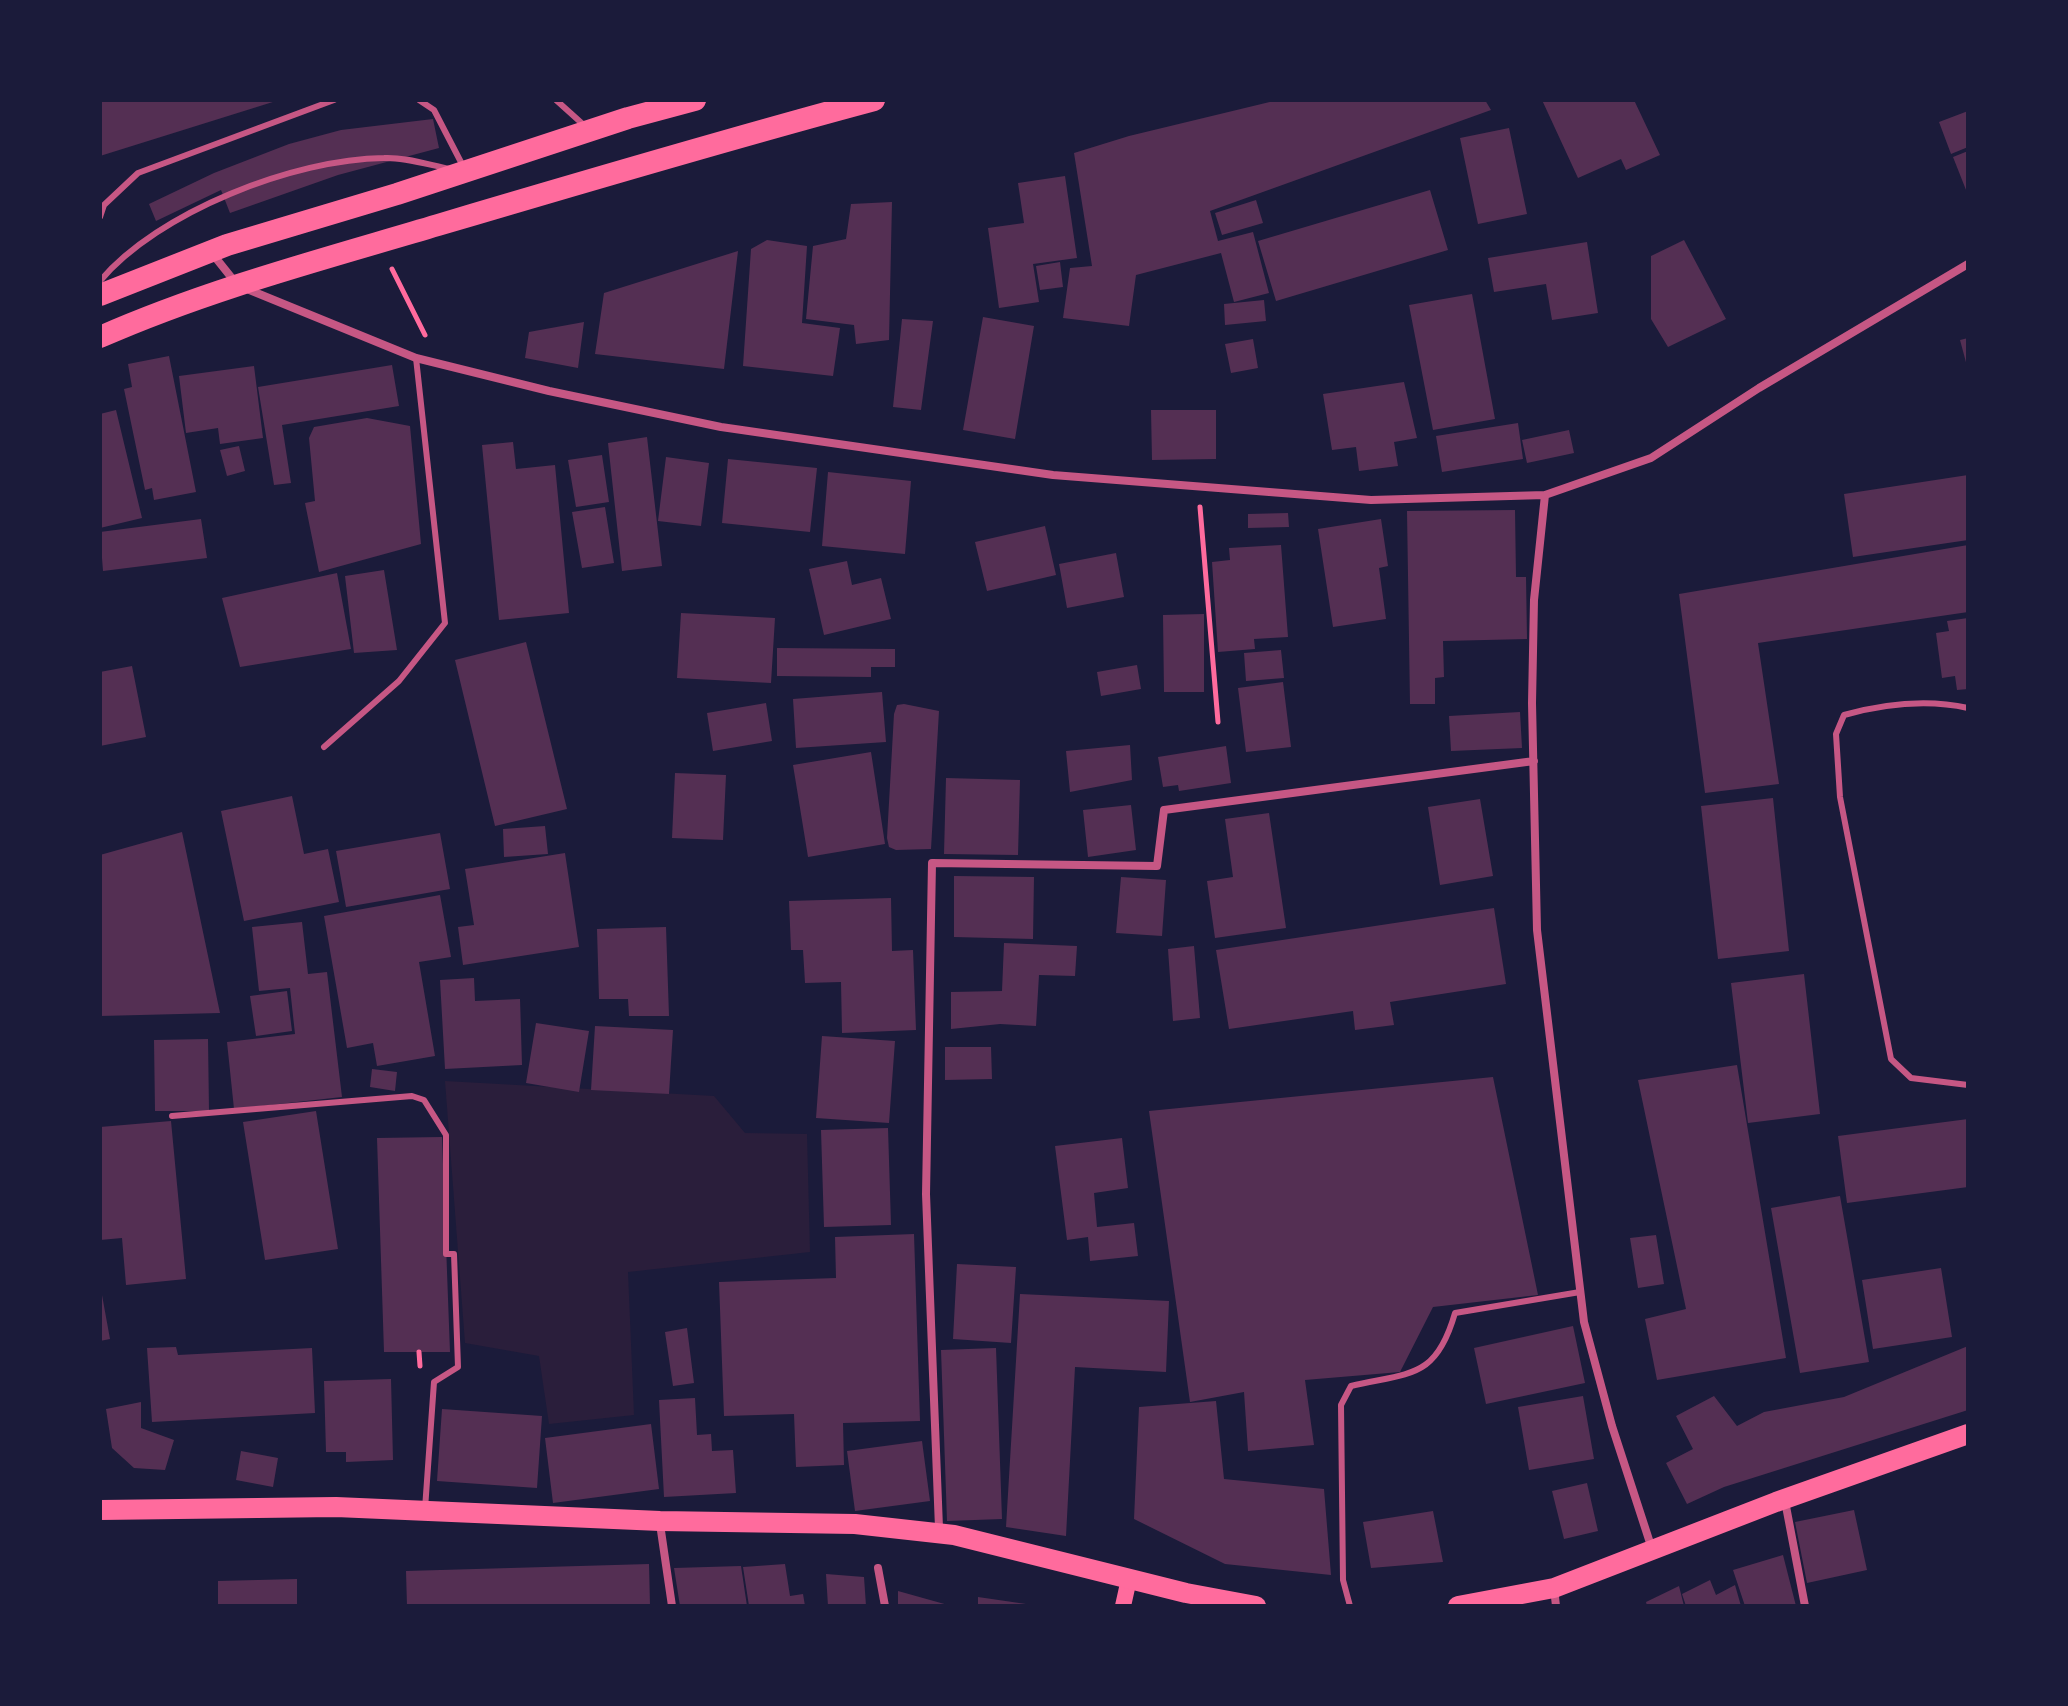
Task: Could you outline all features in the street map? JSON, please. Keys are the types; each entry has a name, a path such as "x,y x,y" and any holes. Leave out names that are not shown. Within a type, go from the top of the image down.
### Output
{"highway":[{"path":"100,295 210,252 590,130 695,100"},
{"path":"100,337 151,315 237,285 739,136 874,100"}],"main road":[{"path":"1458,1606 1555,1597 1652,1550 1968,1434"},
{"path":"100,1510 225,1506 425,1509 660,1521 855,1524 904,1528 1023,1550 1129,1579 1256,1606"},
{"path":"1123,1606 1129,1579"}],"street":[{"path":"210,252 237,285 416,358 721,427 1053,475 1371,500 1545,495 1651,458 1759,388 1968,264"},
{"path":"1545,495 1534,600 1537,930 1580,1292 1612,1426 1652,1550"},
{"path":"939,1528 926,1194 932,863 1157,866 1164,810 1534,761"},
{"path":"1784,1501 1805,1606"},
{"path":"660,1521 672,1606"},
{"path":"878,1568 885,1606"}],"lane":[{"path":"100,217 104,205 138,173 334,100"},
{"path":"419,100 434,110 465,172"},
{"path":"556,100 590,130"},
{"path":"100,281 170,221 296,169 385,158 465,172"},
{"path":"324,747 399,681 445,623 416,358"},
{"path":"1968,708 1942,702 1844,715 1836,742 1840,797 1891,1059 1911,1078 1968,1085"},
{"path":"172,1116 412,1096 424,1100 446,1135 446,1254 454,1254 458,1341 458,1367 434,1382 425,1509"},
{"path":"1350,1606 1343,1580 1341,1405 1351,1386 1424,1369 1446,1344 1455,1313 1580,1292"}],"path":[{"path":"380,243 439,364"},
{"path":"1199,487 1218,722"}],"shaded area":[{"path":"445,1081 714,1096 745,1133 807,1134 810,1252 628,1272 634,1415 549,1424 539,1356 465,1343"}],"building":[{"path":"100,100 276,100 276,101 100,156"},
{"path":"1278,100 1485,100 1491,110 1210,211 1218,241 1253,232 1269,293 1234,302 1221,253 1136,275 1129,326 1063,318 1070,268 1092,266 1074,153 1129,136"},
{"path":"1542,100 1634,100 1660,155 1626,170 1621,159 1578,178"},
{"path":"1968,111 1968,147 1951,154 1939,122"},
{"path":"433,119 439,148 338,175 230,213 221,190 156,221 149,204 214,173 289,144 341,130"},
{"path":"1509,128 1527,214 1478,224 1460,138"},
{"path":"1968,151 1968,195 1953,157"},
{"path":"1065,176 1077,258 1033,264 1039,302 999,308 988,228 1024,223 1018,183"},
{"path":"1430,190 1448,250 1276,301 1258,241"},
{"path":"1256,200 1263,223 1222,235 1215,213"},
{"path":"892,202 889,340 856,344 854,325 806,319 813,246 846,239 851,204"},
{"path":"767,240 807,246 802,323 840,328 833,376 743,366 751,249"},
{"path":"1684,240 1726,319 1668,347 1651,319 1651,256"},
{"path":"1587,242 1598,313 1552,320 1546,284 1494,292 1488,258"},
{"path":"738,251 724,369 595,354 604,293"},
{"path":"1060,262 1063,287 1040,290 1036,266"},
{"path":"1472,294 1495,419 1433,430 1409,305"},
{"path":"1264,300 1266,321 1225,325 1224,304"},
{"path":"983,317 1034,326 1015,439 963,430"},
{"path":"902,319 933,321 921,410 893,407"},
{"path":"584,322 578,368 525,358 529,332"},
{"path":"1968,338 1968,366 1967,366 1960,340"},
{"path":"1253,339 1258,368 1231,373 1225,344"},
{"path":"169,356 196,492 154,500 152,488 145,490 124,389 132,387 128,364"},
{"path":"392,365 399,406 282,425 291,483 274,485 258,387"},
{"path":"254,366 263,438 220,444 218,428 186,433 179,376"},
{"path":"1404,382 1417,438 1394,442 1398,466 1359,471 1356,447 1332,450 1323,394"},
{"path":"116,410 142,518 100,528 100,414"},
{"path":"1151,410 1216,410 1216,459 1152,460"},
{"path":"367,418 410,426 421,544 319,572 305,503 315,501 309,438 314,427"},
{"path":"1518,423 1523,459 1442,472 1436,436"},
{"path":"1569,430 1574,453 1527,463 1522,440"},
{"path":"647,437 662,566 622,571 608,443"},
{"path":"513,442 516,469 555,465 569,613 499,620 482,445"},
{"path":"239,446 245,471 227,476 220,450"},
{"path":"602,455 609,502 576,507 568,460"},
{"path":"666,457 709,463 701,526 658,521"},
{"path":"728,459 817,468 810,532 722,523"},
{"path":"828,472 911,481 905,554 822,546"},
{"path":"1968,475 1968,540 1853,557 1844,494"},
{"path":"605,507 614,563 582,568 572,512"},
{"path":"1515,510 1516,577 1526,577 1527,639 1443,641 1444,677 1435,678 1435,704 1410,704 1407,511"},
{"path":"1288,513 1289,527 1248,528 1248,514"},
{"path":"201,519 207,558 103,571 100,532"},
{"path":"1381,519 1388,566 1379,568 1386,619 1333,627 1318,529"},
{"path":"1045,526 1056,575 987,591 975,542"},
{"path":"1281,545 1288,637 1254,639 1255,649 1218,652 1212,562 1230,560 1229,548"},
{"path":"1968,545 1968,612 1758,643 1779,784 1705,793 1679,594"},
{"path":"1116,553 1124,597 1067,608 1059,564"},
{"path":"847,561 852,585 881,578 891,619 824,635 809,569"},
{"path":"384,570 397,650 354,653 345,576"},
{"path":"337,573 351,649 240,667 222,598"},
{"path":"681,613 775,618 771,683 677,678"},
{"path":"1204,614 1204,692 1164,692 1163,615"},
{"path":"1968,618 1968,689 1957,690 1955,676 1942,678 1936,633 1949,631 1947,621"},
{"path":"526,642 567,809 495,826 455,660"},
{"path":"777,648 895,649 895,667 871,667 871,677 777,676"},
{"path":"1281,650 1284,678 1246,681 1244,653"},
{"path":"1137,665 1141,689 1101,696 1097,672"},
{"path":"132,666 146,737 100,746 100,672"},
{"path":"1283,682 1291,747 1246,752 1238,688"},
{"path":"882,692 886,742 796,748 793,699"},
{"path":"766,703 772,741 713,751 707,713"},
{"path":"897,705 939,711 931,849 896,850 889,847 887,838 894,714"},
{"path":"1520,712 1522,748 1451,751 1449,716"},
{"path":"1130,745 1132,780 1070,792 1066,751"},
{"path":"1226,746 1231,783 1179,791 1178,785 1163,787 1158,757"},
{"path":"871,752 885,844 808,857 793,765"},
{"path":"675,773 726,775 723,840 672,838"},
{"path":"946,778 1020,780 1018,855 944,854"},
{"path":"292,796 304,854 328,849 339,902 244,921 221,811"},
{"path":"1773,798 1789,951 1718,959 1701,806"},
{"path":"1480,799 1493,876 1440,885 1428,807"},
{"path":"1131,805 1136,850 1088,857 1083,810"},
{"path":"1269,813 1286,928 1215,938 1207,881 1233,877 1225,819"},
{"path":"545,826 548,854 504,857 503,829"},
{"path":"182,832 220,1013 100,1016 100,855"},
{"path":"440,833 450,889 346,907 336,851"},
{"path":"565,853 579,947 463,965 458,927 474,925 465,869"},
{"path":"954,876 1034,877 1033,939 954,937"},
{"path":"1121,877 1166,880 1162,936 1116,933"},
{"path":"440,895 451,957 419,962 435,1056 377,1066 373,1043 347,1048 324,916"},
{"path":"891,898 892,951 913,950 916,1030 842,1033 841,982 805,983 803,950 791,950 789,901"},
{"path":"1494,908 1506,984 1390,1002 1394,1025 1355,1030 1353,1011 1229,1029 1216,950"},
{"path":"302,922 308,974 327,972 342,1097 234,1109 227,1042 295,1034 290,988 259,991 252,927"},
{"path":"666,927 669,1016 629,1016 628,999 599,999 597,929"},
{"path":"1004,943 1077,946 1075,976 1039,975 1036,1026 1000,1024 951,1029 951,992 1002,991"},
{"path":"1194,946 1200,1018 1173,1021 1168,949"},
{"path":"1804,974 1820,1114 1748,1123 1731,983"},
{"path":"474,978 475,1001 520,999 522,1065 445,1069 440,980"},
{"path":"287,991 292,1031 256,1036 250,996"},
{"path":"536,1023 589,1031 579,1092 526,1083"},
{"path":"595,1026 673,1030 669,1094 591,1090"},
{"path":"822,1036 895,1041 889,1123 816,1118"},
{"path":"208,1039 209,1111 155,1111 154,1040"},
{"path":"945,1047 991,1047 992,1079 945,1080"},
{"path":"1737,1065 1786,1358 1657,1380 1645,1319 1686,1309 1638,1080"},
{"path":"372,1069 397,1072 395,1091 370,1087"},
{"path":"1493,1077 1538,1295 1433,1307 1400,1372 1305,1380 1314,1445 1248,1451 1244,1392 1190,1402 1149,1111"},
{"path":"316,1111 338,1249 265,1260 243,1122"},
{"path":"1968,1119 1968,1187 1847,1203 1838,1136"},
{"path":"171,1121 186,1279 126,1285 122,1238 100,1240 100,1127"},
{"path":"888,1128 891,1225 824,1227 821,1130"},
{"path":"442,1137 450,1352 384,1352 377,1138"},
{"path":"1122,1138 1128,1188 1094,1193 1097,1227 1134,1223 1138,1256 1090,1261 1088,1237 1067,1240 1055,1146"},
{"path":"1840,1196 1869,1362 1800,1373 1771,1208"},
{"path":"914,1234 920,1421 843,1423 844,1465 796,1467 794,1414 724,1416 719,1282 836,1278 835,1237"},
{"path":"1656,1235 1664,1284 1638,1288 1630,1238"},
{"path":"957,1264 1016,1267 1011,1343 953,1339"},
{"path":"1941,1268 1952,1337 1873,1349 1862,1280"},
{"path":"100,1284 110,1339 100,1341"},
{"path":"1020,1294 1169,1301 1166,1372 1075,1367 1066,1536 1006,1527"},
{"path":"1573,1326 1585,1383 1486,1404 1474,1348"},
{"path":"687,1328 694,1383 673,1386 665,1332"},
{"path":"1968,1346 1968,1410 1724,1487 1687,1504 1666,1463 1693,1449 1676,1416 1714,1396 1737,1426 1764,1412 1844,1397"},
{"path":"176,1347 178,1355 312,1348 315,1413 152,1422 147,1348"},
{"path":"996,1348 1002,1519 947,1521 941,1350"},
{"path":"391,1379 393,1460 346,1462 346,1452 326,1452 324,1381"},
{"path":"1583,1396 1594,1459 1529,1470 1518,1407"},
{"path":"695,1398 697,1435 711,1434 712,1451 733,1450 736,1493 664,1497 659,1400"},
{"path":"1216,1401 1224,1479 1324,1489 1331,1575 1225,1564 1134,1519 1139,1407"},
{"path":"141,1402 141,1428 174,1440 165,1470 134,1468 112,1448 106,1409"},
{"path":"442,1409 542,1416 537,1488 437,1481"},
{"path":"651,1424 659,1489 553,1503 545,1438"},
{"path":"922,1441 930,1501 855,1511 847,1451"},
{"path":"241,1451 278,1458 273,1487 236,1480"},
{"path":"1587,1483 1598,1531 1564,1539 1552,1491"},
{"path":"1854,1510 1867,1570 1807,1583 1795,1522"},
{"path":"1433,1511 1443,1562 1371,1568 1363,1522"},
{"path":"1783,1555 1796,1606 1745,1606 1733,1570"},
{"path":"649,1564 650,1606 407,1606 406,1571"},
{"path":"785,1564 790,1596 803,1594 805,1606 749,1606 743,1567"},
{"path":"741,1566 747,1606 680,1606 674,1568"},
{"path":"826,1574 864,1577 866,1606 828,1606"},
{"path":"297,1579 297,1606 218,1606 218,1581"},
{"path":"1710,1580 1716,1595 1735,1585 1741,1606 1686,1606 1682,1594"},
{"path":"1679,1586 1684,1606 1647,1606 1646,1602"},
{"path":"898,1591 948,1605 948,1606 898,1606"},
{"path":"978,1597 1026,1604 1026,1606 978,1606"}]}
